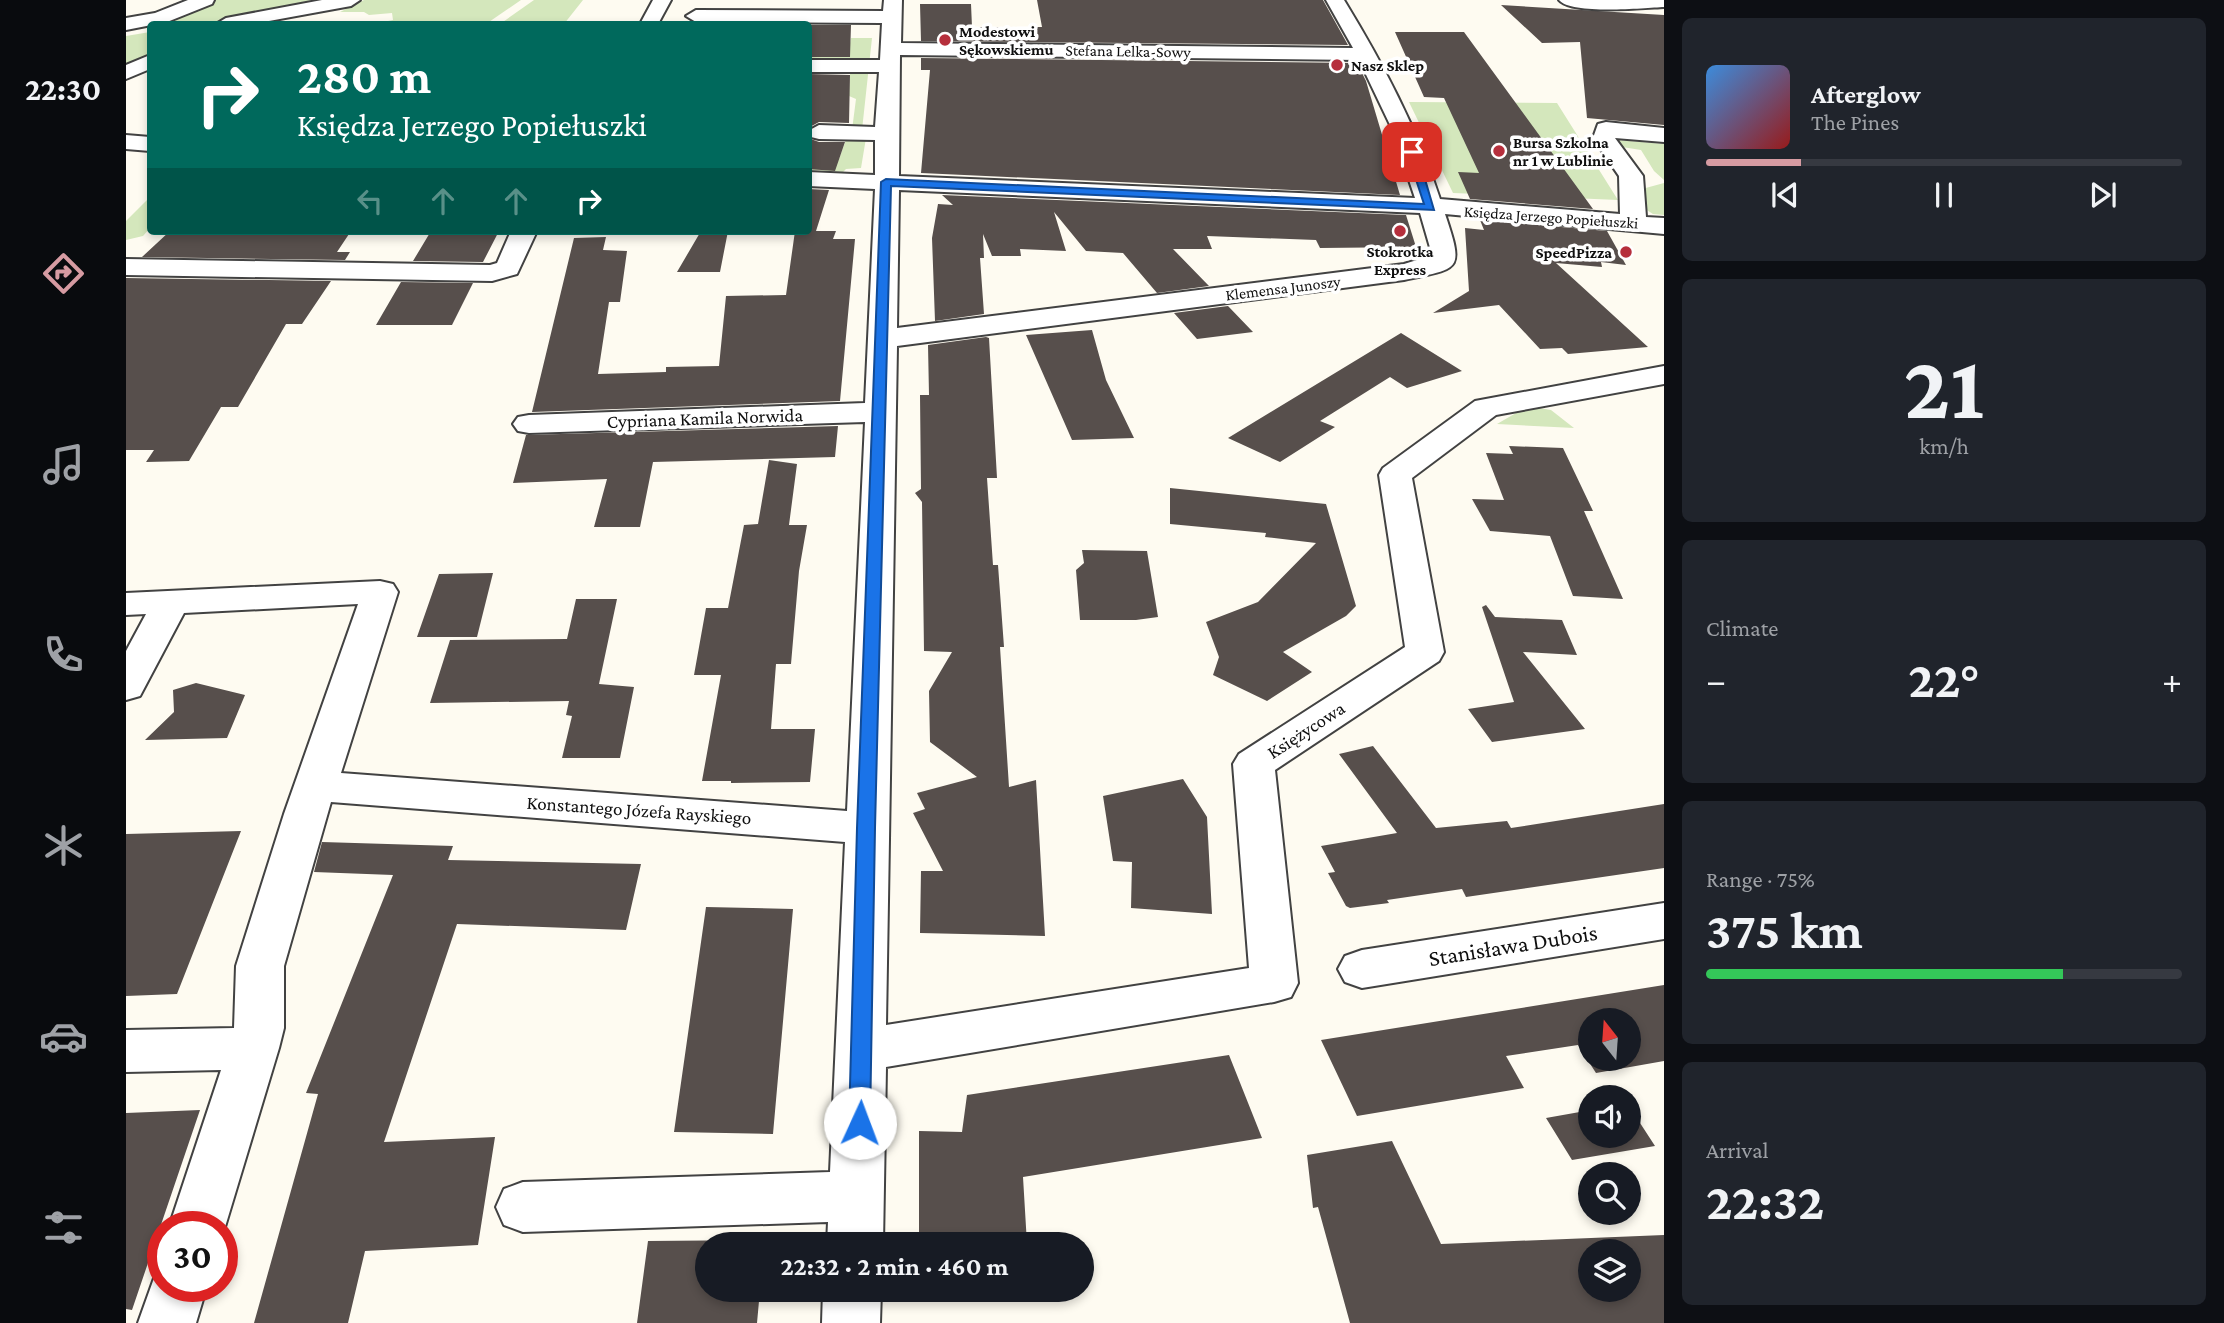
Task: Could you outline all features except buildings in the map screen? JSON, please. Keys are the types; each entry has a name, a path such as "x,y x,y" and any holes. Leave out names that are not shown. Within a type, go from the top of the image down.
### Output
{"street":[{"path":"126,24 152,20 205,0"},
{"path":"242,21 351,0"},
{"path":"651,21 662,0"},
{"name":"Klemensa Junoszy","path":"882,339 1404,272 1432,266 1443,260 1444,251 1404,132 1367,54 1335,0"},
{"path":"1567,0 1625,4 1664,1"},
{"path":"696,16 730,20"},
{"path":"812,27 891,33"},
{"path":"812,34 891,33"},
{"path":"812,65 891,33"},
{"path":"523,1207 856,1220 891,33"},
{"name":"Stefana Lelka-Sowy","path":"891,33 1367,54"},
{"path":"126,73 147,62"},
{"path":"1636,223 1630,176 1604,138 1606,130 1664,135"},
{"path":"819,132 886,134"},
{"path":"126,142 147,144"},
{"name":"Księdza Jerzego Popiełuszki","path":"812,179 1430,208 1664,226"},
{"path":"126,267 492,273 508,268 522,235"},
{"name":"Księżycowa","path":"863,1050 1274,983 1254,764 1424,652 1395,475 1486,408 1664,375"},
{"name":"Cypriana Kamila Norwida","path":"530,424 880,412"},
{"path":"126,604 380,592 315,786 260,966 259,1028 202,1211"},
{"path":"126,687 171,603"},
{"name":"Konstantego Józefa Rayskiego","path":"315,786 866,828"},
{"name":"Stanisława Dubois","path":"1362,969 1664,921"},
{"path":"126,1051 254,1048"},
{"path":"167,1323 173,1302"},
{"path":"851,1323 852,1302"}],"green space":[{"path":"212,0 313,0 293,4 296,7 233,21 160,21"},
{"path":"364,0 521,0 490,21 388,21 393,20 392,13 369,15 364,12 340,12"},
{"path":"534,0 583,0 566,21 504,21"},
{"path":"147,32 147,59 126,69 126,36"},
{"path":"851,38 872,38 862,130 852,130 856,99 849,96 850,74 812,72 812,54 848,54"},
{"path":"1409,102 1557,103 1618,200 1453,193"},
{"path":"847,137 866,138 861,168 846,169 843,172 812,170 812,158 839,159"},
{"path":"1618,140 1664,144 1664,180 1654,171 1641,150 1622,147"},
{"path":"1664,183 1664,215 1653,214 1642,207 1642,189"},
{"path":"147,200 147,231 143,236 126,240 126,221"},
{"path":"1528,406 1551,410 1574,428 1497,424"}],"place":[{"name":"Modestowi Sękowskiemu","path":"945,40"},
{"name":"Nasz Sklep","path":"1337,65"},
{"name":"Bursa Szkolna nr 1 w Lublinie","path":"1499,151"},
{"name":"Stokrotka Express","path":"1400,231"},
{"name":"SpeedPizza","path":"1626,252"}],"route":[{"path":"860,1123 866,828 886,182 1430,208 1412,152"}]}
